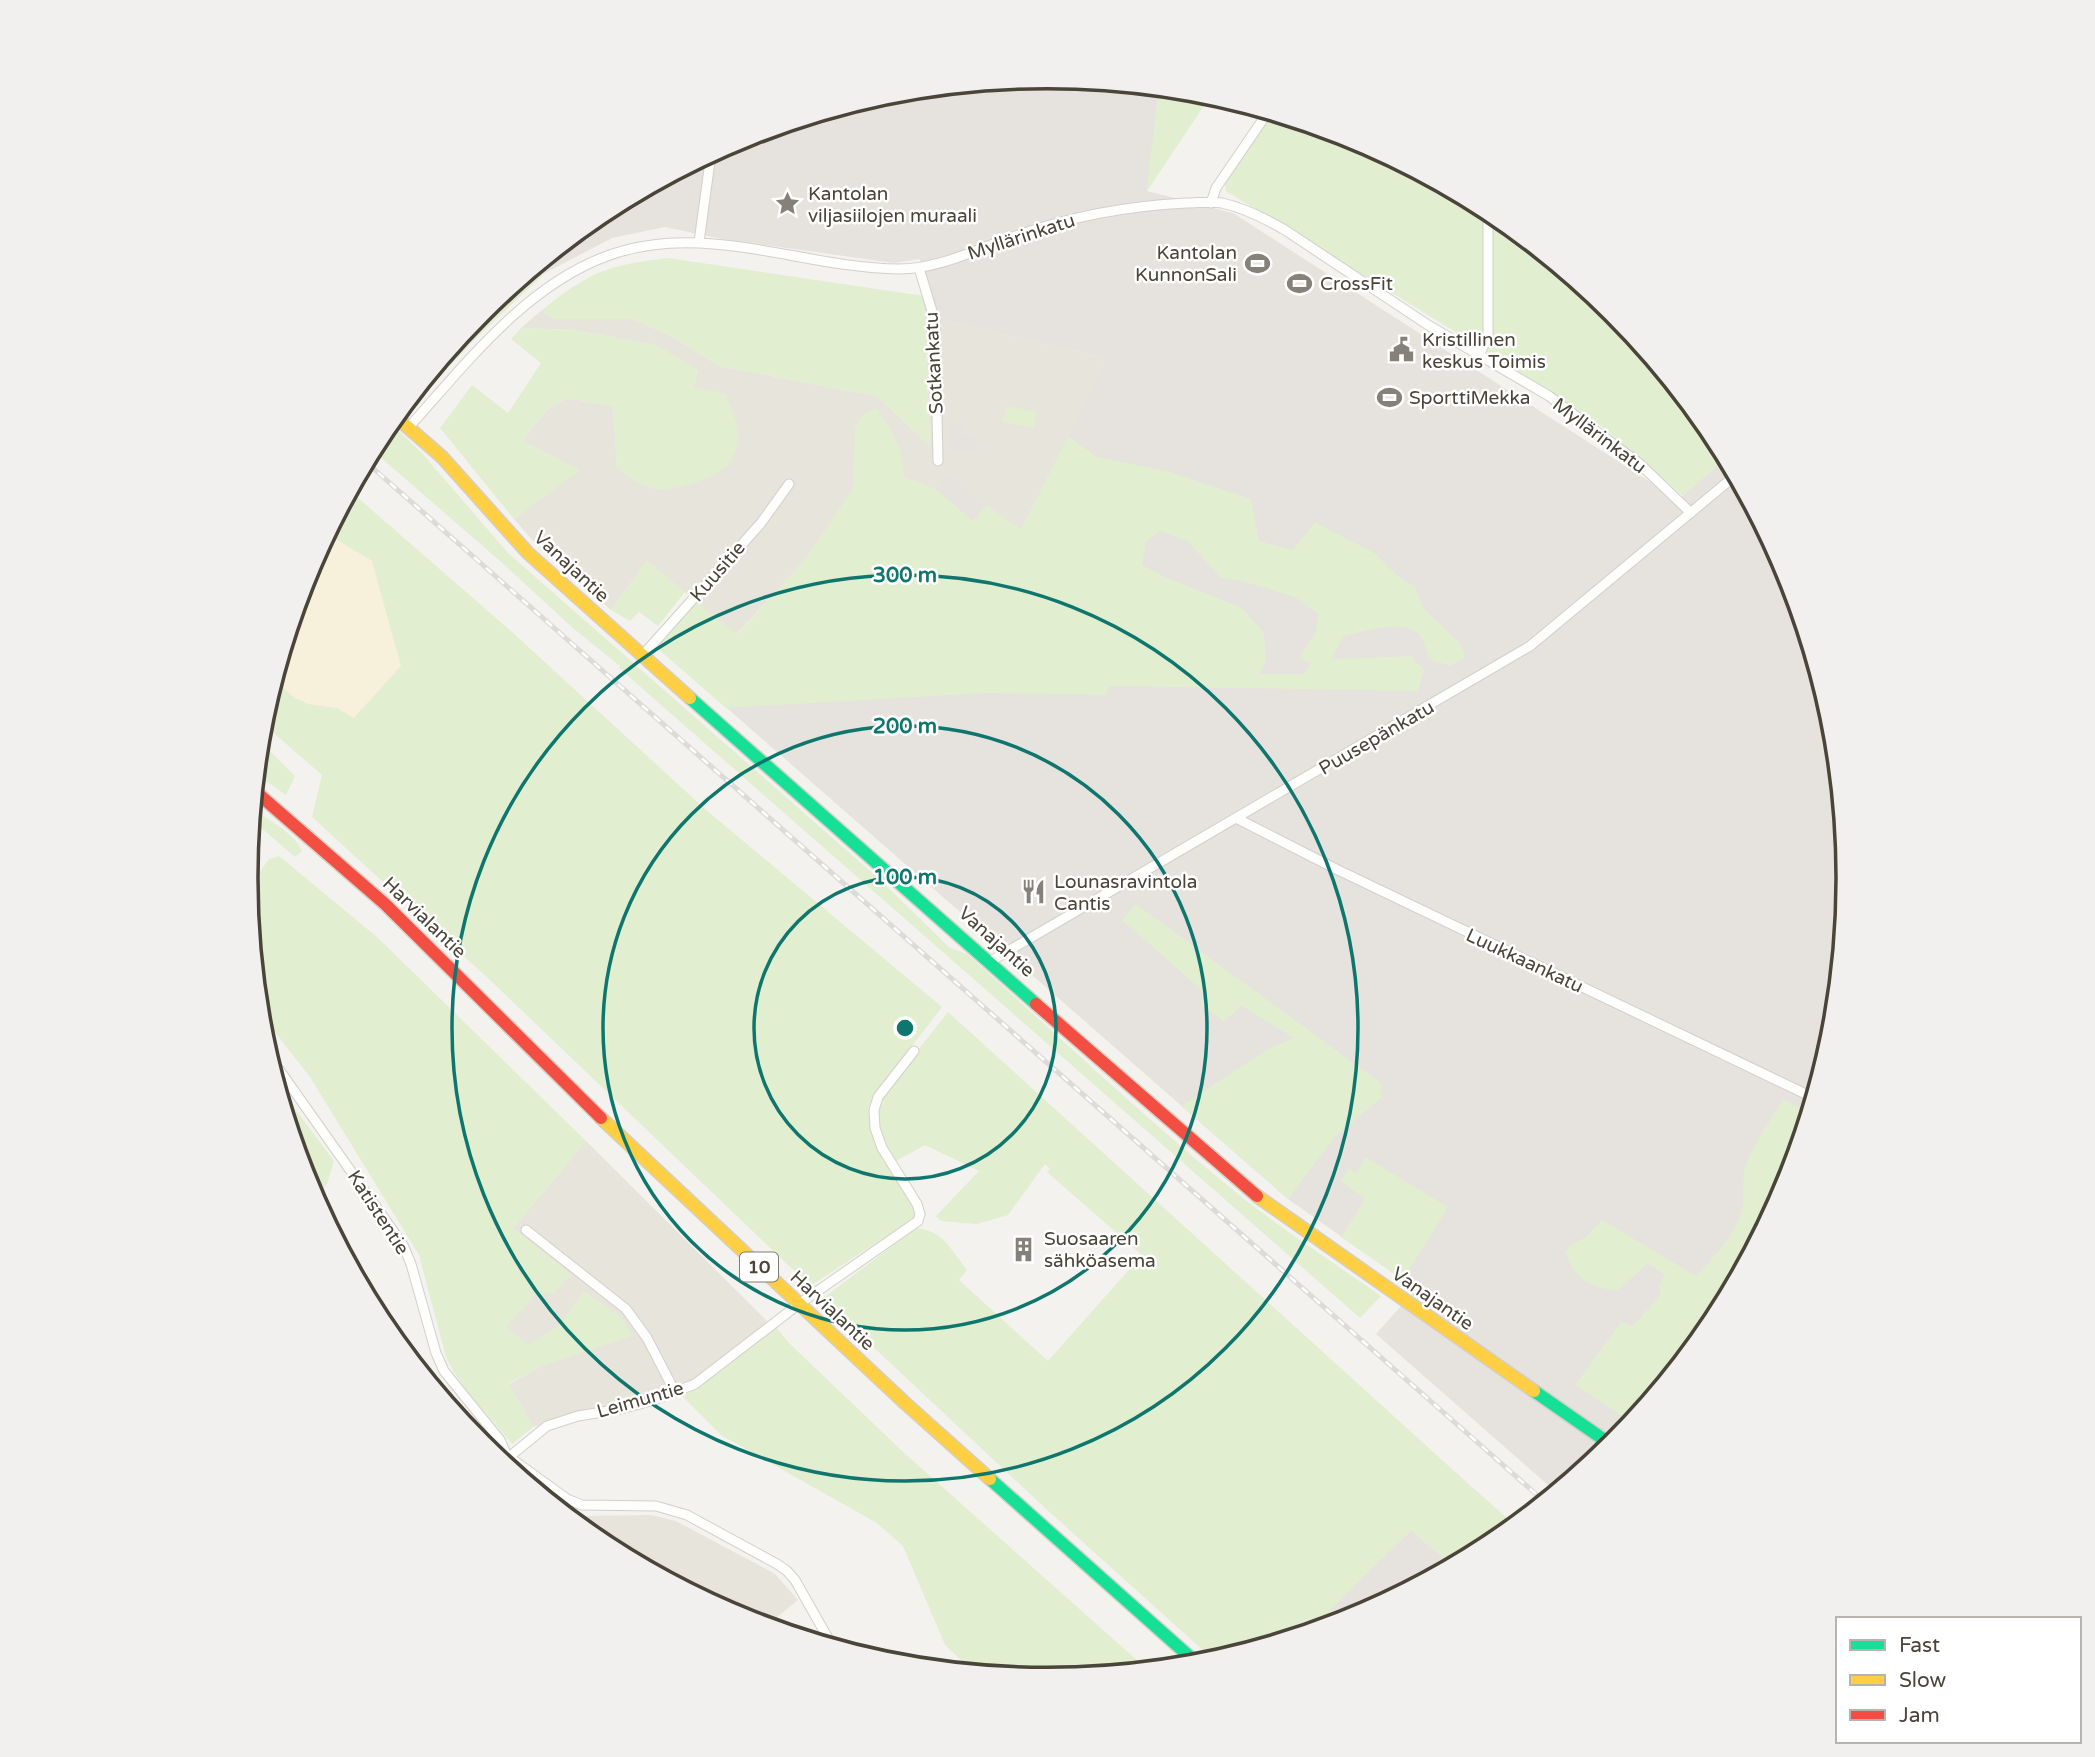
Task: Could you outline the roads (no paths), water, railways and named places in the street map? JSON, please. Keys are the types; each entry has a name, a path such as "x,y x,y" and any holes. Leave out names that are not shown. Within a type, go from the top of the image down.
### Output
{"main road":[{"name":"Vanajantie","path":"404,422 442,457 528,552 642,656 1260,1199 1603,1439"},
{"name":"Harvialantie","path":"263,798 331,855 419,938 631,1148 799,1304 1082,1563 1188,1655"},
{"name":"Harvialantie","path":"262,807 331,855"}],"street":[{"path":"1211,202 1216,188 1263,119"},
{"path":"699,242 709,166"},
{"name":"Myllärinkatu","path":"409,426 504,325 561,279 590,263 621,251 664,242 699,242 856,264 899,269 919,268 1073,218 1161,204 1211,202 1236,207 1274,224 1417,318 1549,396 1629,456 1665,486 1691,513"},
{"path":"1479,355 1488,336 1488,223"},
{"name":"Sotkankatu","path":"919,268 934,321 938,461"},
{"name":"Puusepänkatu","path":"991,961 1530,646 1729,481"},
{"name":"Kuusitie","path":"642,656 761,523 789,484"},
{"name":"Luukkaankatu","path":"1238,818 1336,869 1807,1094"},
{"name":"Leimuntie","path":"510,1456 547,1426 598,1412 621,1409 695,1384 799,1304 920,1219 917,1205 882,1148 875,1128 874,1110 878,1097 914,1051"},
{"name":"Katistentie","path":"283,1075 403,1245 444,1371 489,1424 507,1453"},
{"path":"526,1230 626,1309 647,1338 676,1392"},
{"name":"Katistentie","path":"518,1463 566,1499 582,1505 644,1505 672,1510 777,1564 795,1580 827,1636"}],"railway":[{"path":"373,469 1539,1496"}],"place":[{"name":"Kantolan viljasiilojen muraali","path":"788,204"},
{"name":"Kantolan KunnonSali","path":"1257,263"},
{"name":"CrossFit","path":"1300,283"},
{"name":"Kristillinen keskus Toimis","path":"1402,350"},
{"name":"SporttiMekka","path":"1389,397"},
{"name":"Lounasravintola Cantis","path":"1034,892"},
{"name":"Suosaaren sähköasema","path":"1024,1249"}]}
